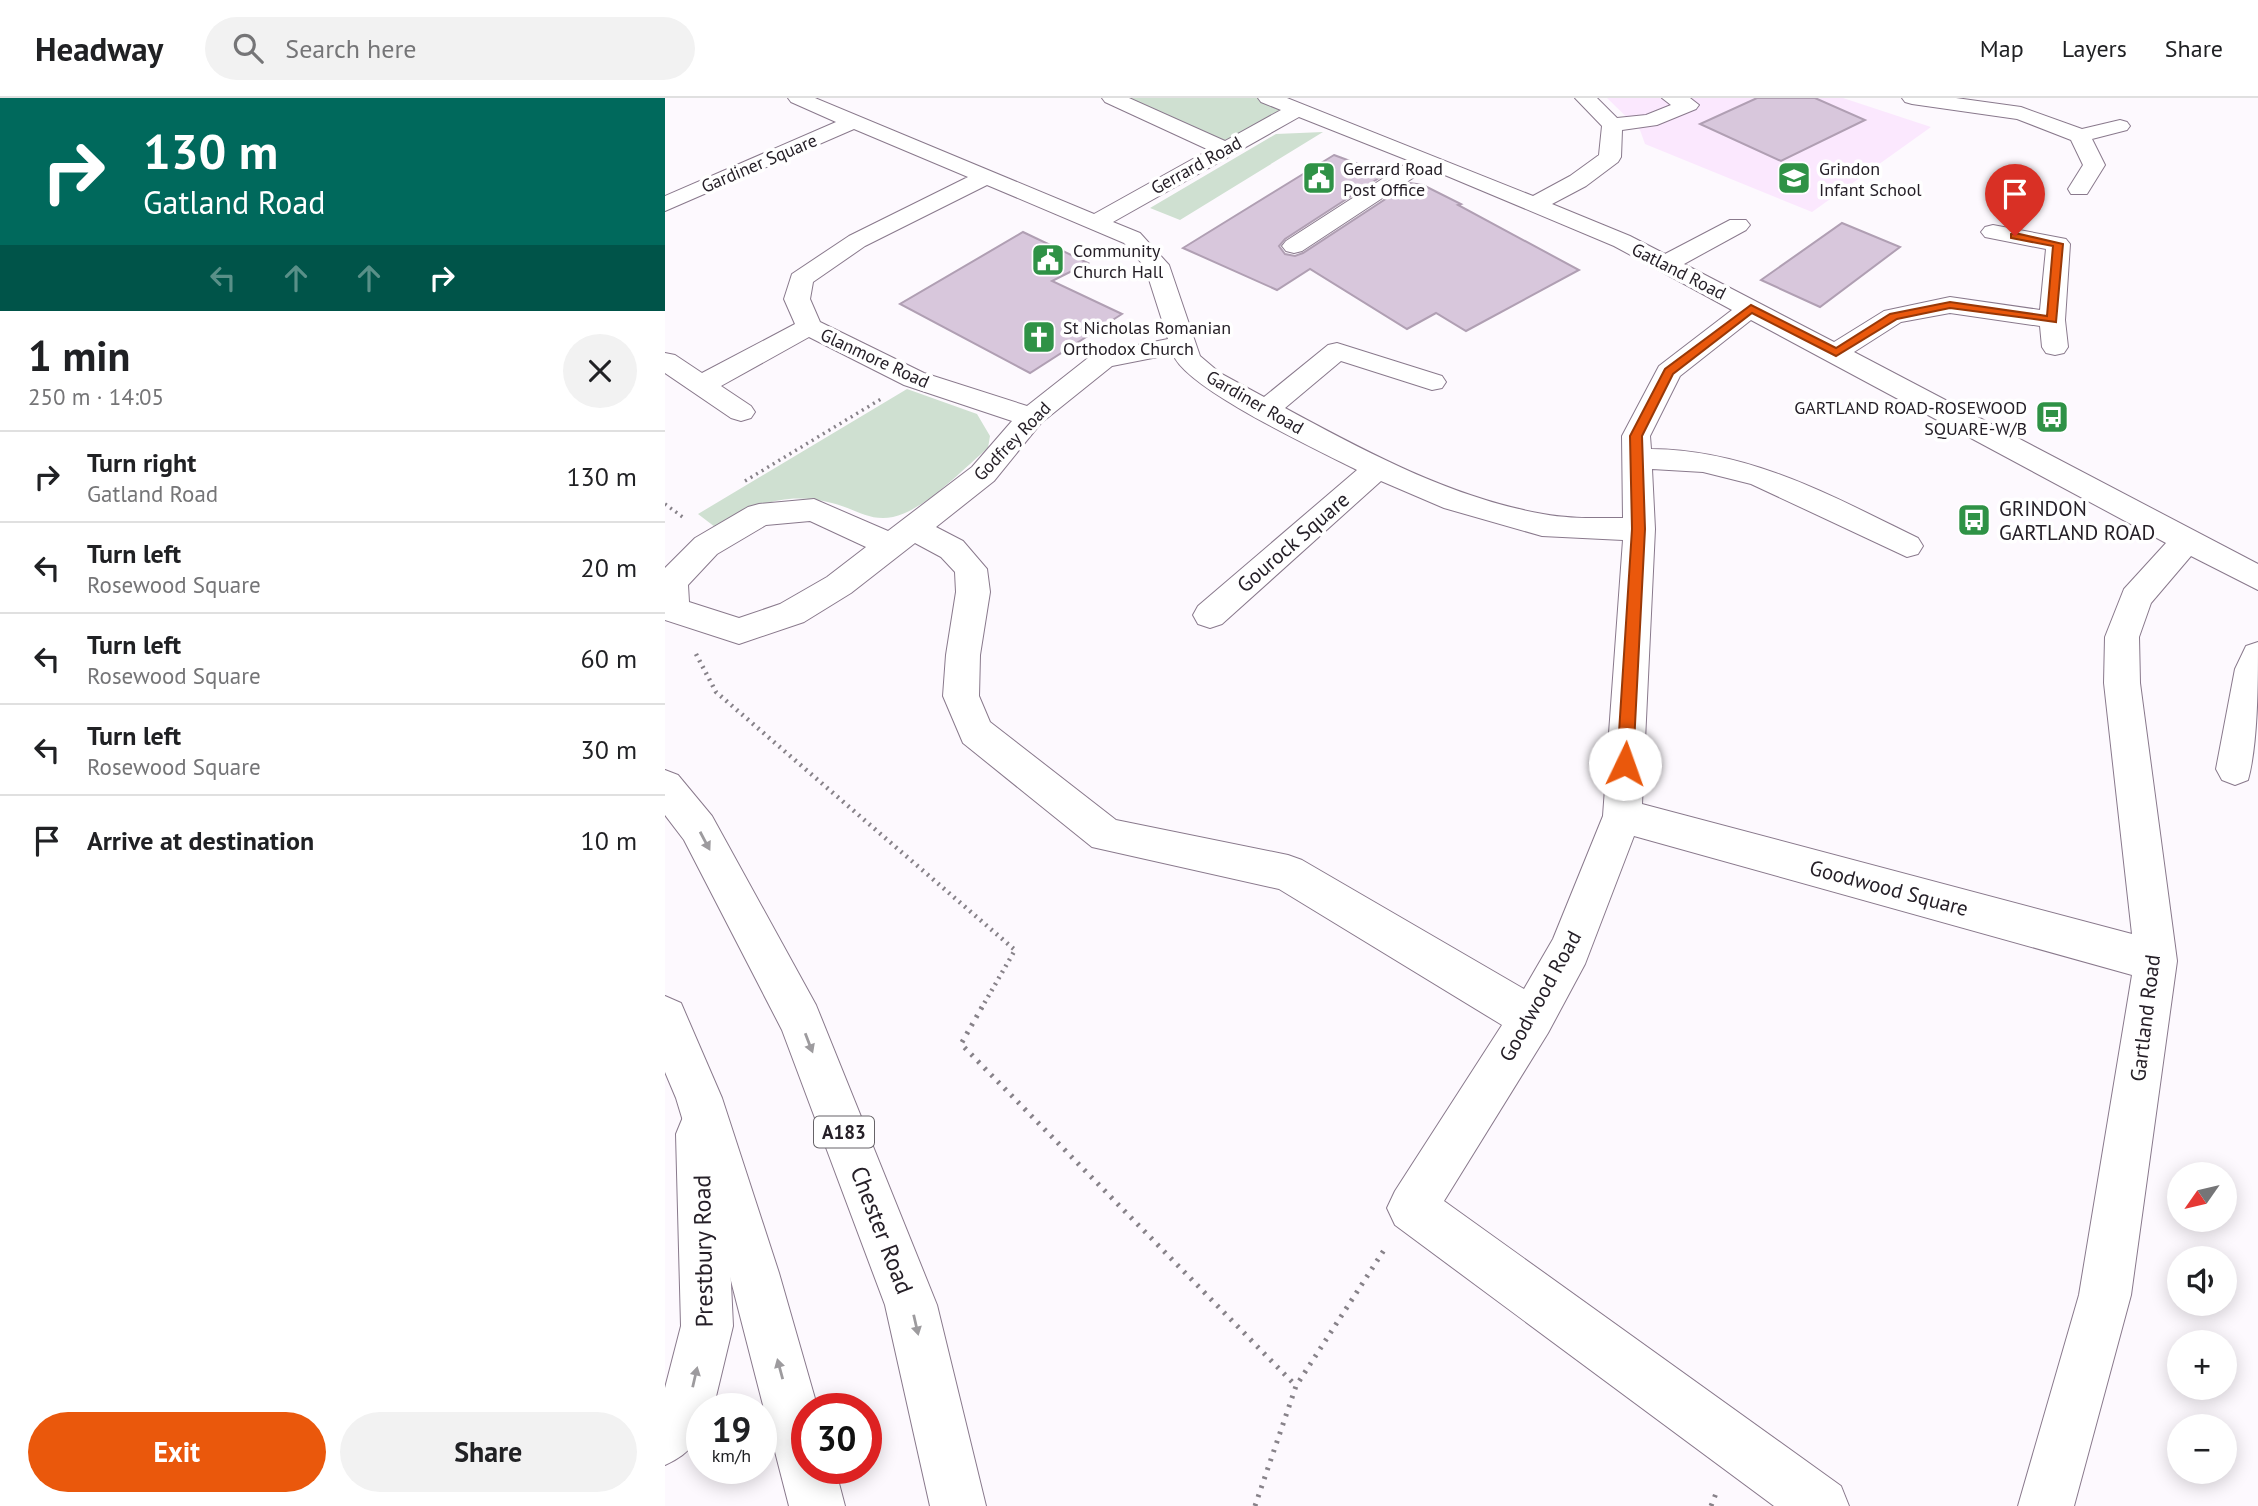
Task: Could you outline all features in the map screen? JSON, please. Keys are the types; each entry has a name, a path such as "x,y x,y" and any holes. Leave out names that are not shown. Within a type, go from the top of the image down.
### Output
{"street":[{"name":"Gardiner Road","path":"798,98 1132,238 1157,265 1188,359 1210,379 1376,469 1463,504 1544,525 1639,529"},
{"path":"1112,98 1225,149"},
{"name":"Gatland Road","path":"1268,98 1426,160 1622,242 1836,352 2185,542 2258,578"},
{"path":"1533,205 1578,181 1610,157 1612,125 1601,111 1585,98"},
{"path":"1612,125 1650,121 1689,105 1672,98"},
{"path":"1912,98 2021,113 2080,136 2120,126"},
{"name":"Gerrard Road","path":"1096,222 1297,109"},
{"name":"Gardiner Square","path":"665,204 853,122"},
{"path":"2079,189 2094,165 2080,136"},
{"path":"1294,246 1426,160"},
{"name":"Glanmore Road","path":"986,177 857,241 801,279 797,299 809,327 914,379 1031,416"},
{"path":"1665,264 1738,225"},
{"path":"1993,232 2058,244 2052,320 2055,347"},
{"path":"1836,352 1893,316 1950,305 2052,320"},
{"name":"Goodwood Road","path":"1412,1208 1532,1018 1570,950 1622,816 1639,529 1636,436 1669,372 1751,309"},
{"path":"701,386 809,327"},
{"name":"Godfrey Road","path":"673,610 739,631 792,613 839,585 983,474 1031,416 1104,360 1181,344"},
{"path":"1266,410 1337,351 1432,382"},
{"path":"665,361 741,412"},
{"path":"1636,459 1714,464 1756,477 1805,496 1907,546"},
{"name":"Gourock Square","path":"1210,615 1376,469"},
{"path":"673,610 671,582 706,546 759,515 814,510 952,549 971,569 973,592 963,655 961,695 976,732 1106,835 1288,873 1532,1018"},
{"name":"Gartland Road","path":"2046,1506 2105,1295 2156,961 2122,683 2122,636 2136,598 2185,542"},
{"path":"2235,769 2253,669 2258,655"},
{"name":"Chester Road","path":"665,786 698,828 800,1020 911,1305 958,1506"},
{"name":"Goodwood Square","path":"1622,816 2156,961"},
{"path":"665,1017 699,1098 754,1273 817,1506"},
{"name":"Prestbury Road","path":"665,1437 691,1396 707,1326 699,1098"},
{"path":"1412,1208 1821,1506"}],"path":[{"path":"741,483 914,379"},
{"path":"673,610 716,692 1015,950 961,1044 1296,1386"},
{"path":"1255,1506 1296,1386 1412,1208"}],"shaded area":[{"name":"Grindon Infant School","path":"1607,98 1843,98 1931,127 1812,212 1645,144 1640,130"}],"green space":[{"path":"1112,98 1268,98 1297,109 1225,149"},
{"path":"1323,132 1180,220 1150,208 1276,134"},
{"path":"907,389 977,414 990,436 988,448 931,498 918,506 893,517 876,518 840,505 815,500 785,500 744,512 715,527 698,514"}],"building":[{"path":"1757,98 1815,98 1865,120 1781,161 1700,124"},
{"path":"1334,155 1385,174 1285,239 1279,246 1285,254 1295,256 1303,253 1410,183 1423,185 1461,204 1458,205 1579,270 1466,331 1436,313 1407,329 1310,269 1277,290 1183,248"},
{"path":"1842,223 1900,247 1820,307 1761,280"},
{"path":"1023,232 1088,263 1052,281 1122,314 1030,373 900,304"}],"place":[{"name":"Gerrard Road Post Office","path":"1319,178"},
{"name":"Grindon Infant School","path":"1794,178"},
{"name":"Community Church Hall","path":"1048,260"},
{"name":"St Nicholas Romanian Orthodox Church","path":"1039,337"},
{"name":"GARTLAND ROAD-ROSEWOOD SQUARE-W/B","path":"2052,417"},
{"name":"GRINDON GARTLAND ROAD","path":"1974,520"}],"route":[{"path":"1625,764 1639,529 1636,436 1669,372 1751,309 1836,352 1893,316 1950,305 2052,320 2058,244 2015,236"}]}
